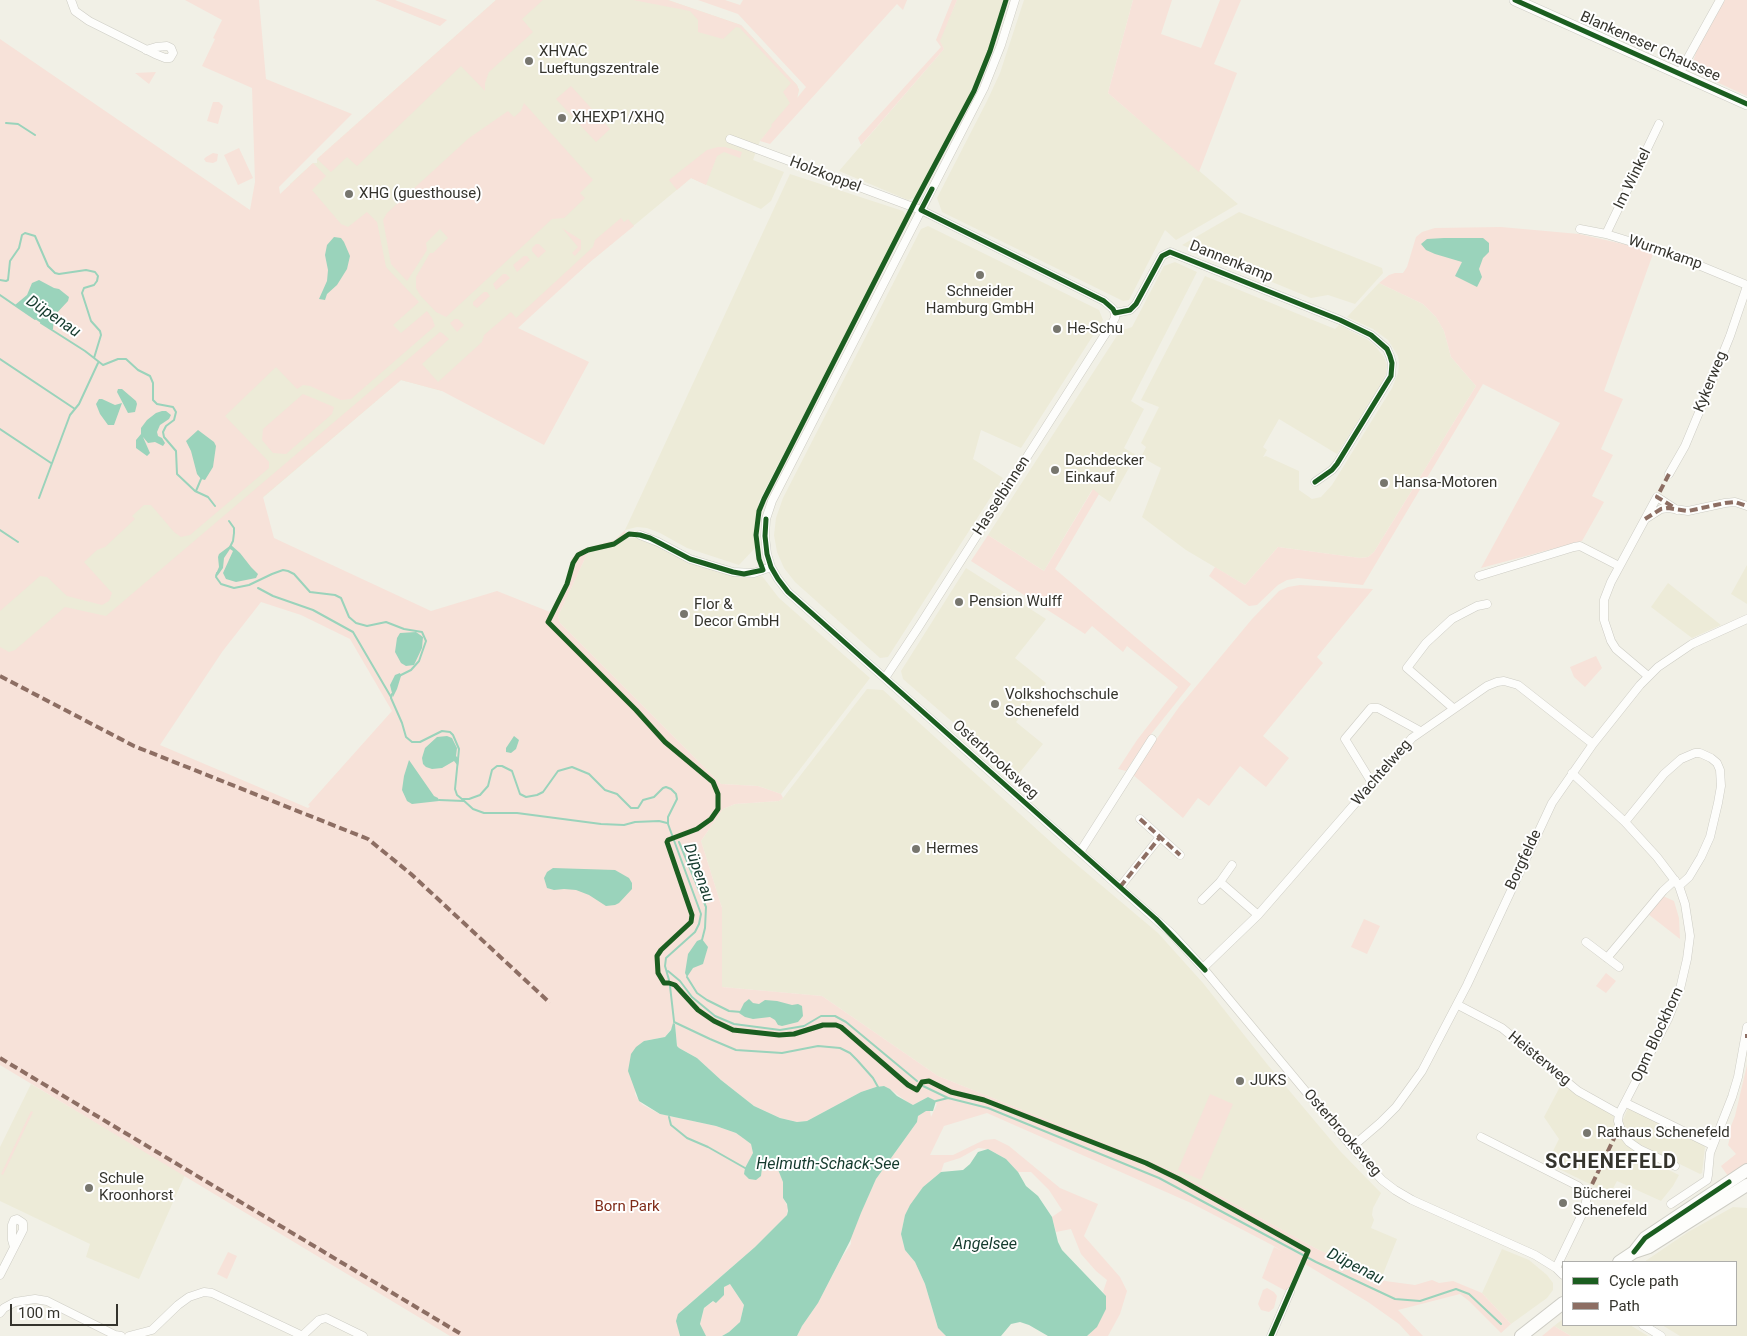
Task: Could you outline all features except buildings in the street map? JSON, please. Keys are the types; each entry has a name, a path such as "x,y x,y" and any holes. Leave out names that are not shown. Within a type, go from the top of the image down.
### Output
{"main road":[{"name":"Blankeneser Chaussee","path":"1515,0 1747,104"},
{"path":"1634,1252 1644,1238 1747,1170"},
{"path":"1620,1261 1634,1252 1649,1247 1747,1185"},
{"path":"1520,1336 1562,1304"}],"street":[{"path":"71,0 72,6 79,16 146,50"},
{"name":"Osterbrooksweg","path":"1014,0 1001,46 984,88 772,501 766,518 765,536 771,567 788,592 1171,933 1203,968 1352,1147 1382,1180 1412,1200 1535,1255 1562,1274"},
{"path":"1679,74 1720,0"},
{"name":"Im Winkel","path":"1606,234 1659,124"},
{"name":"Holzkoppel","path":"730,140 921,210"},
{"path":"921,210 1104,301 1115,313"},
{"name":"Wurmkamp","path":"1580,229 1606,234 1674,255 1747,285"},
{"name":"Dannenkamp","path":"1115,313 1130,310 1136,304 1162,256 1170,252 1340,320 1381,342 1387,349 1392,363 1387,384 1337,464 1332,470 1314,482"},
{"name":"Kykerweg","path":"1669,474 1685,446 1700,410 1730,336 1747,285"},
{"name":"Hasselbinnen","path":"884,678 895,664 1070,390 1111,325 1115,318 1115,313"},
{"path":"1648,676 1616,649 1611,641 1606,630 1603,610 1604,600 1619,566 1657,497 1677,510"},
{"path":"1645,519 1660,509 1668,508 1688,511 1736,502 1747,506"},
{"path":"640,535 690,559 733,572 754,573 771,567"},
{"path":"1479,576 1574,547 1586,548 1619,566"},
{"path":"1453,708 1407,668 1426,643 1452,619 1477,606 1487,604"},
{"name":"Borgfelde","path":"1352,1147 1388,1116 1422,1071 1458,1005 1540,825 1552,803 1592,744 1648,676 1667,660 1692,644 1747,618"},
{"name":"Wachtelweg","path":"1203,968 1258,915 1372,783 1420,732 1488,686 1496,682 1512,682 1526,689 1592,744"},
{"path":"1372,783 1345,739 1371,708 1378,708 1420,732"},
{"path":"1080,852 1152,739"},
{"path":"1606,958 1663,891 1689,877 1701,857 1710,837 1721,786 1720,770 1717,763 1700,753 1688,755 1681,759 1664,774 1625,822"},
{"name":"Opm Blockhorn","path":"1572,773 1625,822 1657,857 1677,883 1685,904 1690,926 1684,975 1668,1019 1619,1114"},
{"path":"1140,819 1180,855"},
{"path":"1120,887 1160,837"},
{"path":"1202,900 1220,882 1232,865"},
{"path":"1220,882 1258,915"},
{"path":"1586,942 1619,967"},
{"name":"Heisterweg","path":"1458,1005 1502,1028 1578,1091 1619,1114"},
{"path":"1671,1204 1707,1180 1712,1145 1732,1097 1747,1027"},
{"path":"1626,1103 1712,1145"},
{"path":"1619,1114 1619,1128 1627,1140 1634,1146 1675,1166"},
{"path":"1480,1137 1578,1186 1584,1191 1586,1204 1556,1268"},
{"path":"0,1275 14,1247"},
{"path":"129,1336 152,1330 190,1296 204,1292 212,1293 302,1336 319,1320 326,1318 363,1336"},
{"path":"1271,1336 1290,1292"},
{"path":"2,1308 24,1299 46,1301 115,1335 121,1336"},
{"path":"1645,1326 1661,1336"}],"shaded area":[{"path":"496,0 668,0 741,25 797,85 799,90 797,99 760,141 753,160 784,172 771,201 761,209 691,178 590,262 442,391 401,380 56,674 0,652 0,597 297,329 301,305 290,184 313,163 317,163 317,159"},
{"path":"957,0 1003,0 989,51 971,92 916,197 908,200 839,171 944,49 939,41"},
{"path":"1024,0 1133,0 1108,93 1238,204 1176,240 1165,230 1129,300 1123,301 942,212 937,198 1000,73"},
{"path":"790,174 903,211 907,217 759,501 754,528 755,548 739,565 687,548 647,528 637,527 625,530"},
{"path":"1239,212 1382,268 1383,273 1355,304 1328,295 1311,298 1182,245"},
{"path":"928,226 1099,310 1103,320 1021,448 981,430 973,459 1003,478 888,657 880,658 795,582 784,568 777,552 774,535 776,518 783,498 921,229"},
{"path":"1175,262 1197,272 1131,401 1144,409 1124,448 1136,455 1110,502 1092,490 1044,571 988,535 1120,331 1132,327 1164,266"},
{"path":"1205,276 1335,329 1339,325 1368,340 1384,357 1387,365 1382,383 1337,454 1279,419 1263,447 1267,450 1263,457 1266,456 1299,471 1299,490 1312,499 1321,497 1332,485 1392,388 1398,373 1398,356 1388,340 1373,329 1347,317 1379,283 1423,304 1436,317 1444,331 1451,357 1476,386 1374,552 1368,557 1360,558 1278,547 1245,585 1186,550 1142,517 1161,468 1141,457 1146,447 1141,443 1159,407 1141,400"},
{"path":"626,538 636,538 661,547 694,564 737,577 752,578 762,576 779,598 870,678 781,794 758,786 721,784 560,623 558,616 588,552 618,545"},
{"path":"1747,565 1747,604 1731,594"},
{"path":"966,568 1046,619 1015,658 1046,683 1016,722 1043,744 1016,777 903,679 901,671"},
{"path":"1668,583 1721,625 1692,638 1651,607"},
{"path":"867,689 883,690 1063,853 1158,933 1203,983 1267,1064 1340,1151 1381,1193 1373,1208 1372,1215 1374,1220 1371,1228 1397,1239 1381,1279 1317,1249 1200,1185 1159,1165 938,1076 822,996 722,987 722,908 701,841 723,809 735,804 779,801 783,798"},
{"path":"1563,1081 1615,1116 1619,1136 1640,1156 1679,1175 1661,1201 1617,1181 1610,1194 1547,1163 1559,1139 1544,1117"},
{"name":"Schule Kroonhorst","path":"31,1084 185,1175 139,1279 86,1257 90,1244 0,1201 0,1147"},
{"path":"1628,1108 1703,1143 1705,1147 1702,1173 1700,1174 1633,1141 1626,1135 1622,1122"},
{"path":"1733,1207 1747,1208 1747,1336 1680,1336 1664,1326 1737,1326 1737,1261 1645,1261 1688,1232"},
{"path":"1502,1249 1529,1260 1547,1275 1553,1283 1553,1290 1547,1298 1511,1324 1482,1293"},
{"path":"1562,1320 1562,1326 1632,1326 1648,1336 1571,1336 1554,1326"}],"green space":[{"path":"185,0 259,0 266,79 352,114 279,187 280,194 313,163 326,176 312,190 341,224 348,227 367,212 377,222 386,267 419,302 393,325 401,333 427,311 435,326 351,399 341,400 310,386 303,385 297,389 276,367 225,416 269,462 269,468 190,535 181,537 174,532 151,505 144,505 132,516 135,519 105,547 97,550 84,562 112,593 109,601 102,605 67,596 47,577 40,576 0,611 0,39 250,210 255,182 252,88 202,66 222,20"},
{"path":"375,0 395,0 447,20 440,26"},
{"path":"496,0 543,0 522,19 533,32 489,72 485,83 485,91 461,66 357,166 347,157 331,172 317,159"},
{"path":"633,0 668,0 741,25 797,85 799,90 797,98 806,87 738,14 698,0 725,0 740,5 743,0 907,0 903,10 897,4 770,144 760,141 790,103 783,92 791,83 740,28 736,27 723,39 698,32 698,20 690,11"},
{"path":"952,0 957,0 940,41 944,49 861,145 858,138 941,47 936,40"},
{"path":"1133,0 1172,0 1161,34 1201,48 1220,0 1241,0 1214,64 1237,73 1199,172 1108,93"},
{"path":"1725,0 1747,0 1747,96 1699,74 1692,65 1697,49"},
{"path":"156,72 149,84 135,73"},
{"path":"571,86 610,129 596,142 556,99"},
{"path":"213,102 219,102 223,106 218,124 207,121"},
{"path":"524,103 593,180 580,193 585,198 564,218 552,219 446,317 436,312 420,295 416,288 416,277 430,253 433,253 448,238 440,229 426,243 427,250 407,281 391,264 383,220 387,213 469,138 508,111 514,117 521,111"},
{"path":"718,147 742,152 740,158 724,152 717,156 706,185 691,178 677,190 669,180 707,150"},
{"path":"239,148 253,178 238,185 224,155"},
{"path":"213,153 218,154 217,161 213,163 206,162 204,159"},
{"name":"Born Park","path":"621,218 624,222 628,219 634,226 590,262 518,328 589,362 544,445 442,391 401,380 263,497 274,538 431,611 497,591 550,612 565,583 572,558 580,550 615,540 625,530 626,538 618,545 588,552 558,616 560,623 721,784 758,786 781,794 783,798 779,801 735,804 723,809 701,841 722,908 722,987 822,996 938,1076 1159,1165 1200,1185 1317,1249 1385,1281 1415,1285 1432,1280 1439,1283 1453,1281 1482,1293 1511,1324 1501,1333 1460,1294 1398,1310 1423,1336 1410,1336 1399,1324 1368,1302 1300,1261 1288,1290 1284,1290 1262,1278 1274,1247 1282,1251 1272,1245 1191,1203 987,1113 944,1126 930,1155 953,1155 984,1140 995,1139 1009,1146 1060,1188 1098,1204 1084,1236 1120,1277 1127,1291 1120,1314 1108,1336 1087,1336 1090,1334 1106,1296 1103,1292 1107,1280 1081,1254 1071,1229 1056,1232 1052,1217 1062,1210 1049,1190 1031,1172 1018,1172 1006,1159 988,1149 978,1148 960,1158 944,1163 941,1172 923,1187 905,1215 901,1234 905,1250 915,1262 925,1284 938,1328 946,1336 797,1336 851,1244 851,1235 876,1179 917,1122 918,1116 925,1111 930,1111 931,1117 937,1104 928,1097 913,1105 910,1104 884,1086 861,1092 807,1121 797,1122 780,1118 754,1106 697,1058 679,1048 677,1046 675,1024 665,1037 644,1041 635,1094 639,1101 660,1114 716,1126 744,1138 751,1144 753,1153 744,1170 761,1176 762,1168 766,1164 777,1167 783,1182 783,1198 788,1207 787,1215 755,1247 678,1314 680,1336 450,1336 0,1065 0,647 9,652 15,650 65,607 106,616 440,332 449,339 422,364 438,382 482,342 484,335 511,312 516,318 593,247 595,240","holes":["261,602 301,615 350,639 392,711 308,805 310,806 308,808 160,745 222,652"]},
{"path":"1501,227 1579,234 1654,251 1604,391 1623,399 1601,449 1613,455 1592,496 1604,502 1582,541 1481,568 1560,423 1483,384 1363,585 1298,578 1287,580 1278,585 1257,605 1249,606 1209,576 1215,567 1245,585 1278,547 1360,558 1368,557 1374,552 1476,386 1451,357 1444,331 1436,317 1423,304 1379,283 1389,275 1403,273 1407,267 1416,237 1422,232 1435,228"},
{"path":"562,228 581,240 581,249 575,256 572,253 578,247"},
{"path":"536,244 539,244 546,251 538,258 532,251"},
{"path":"524,256 527,256 530,260 517,272 513,265"},
{"path":"503,274 510,278 496,290 493,284"},
{"path":"484,292 487,292 490,296 477,308 473,305 473,302"},
{"path":"458,319 464,325 457,332 450,323"},
{"path":"303,394 334,407 332,414 286,454 273,453 262,440 263,429"},
{"path":"1093,489 1099,494 1055,569 1191,684 1148,738 1126,771 1118,769 1137,740 1178,687 1127,646 1123,652 1092,626 1085,634 971,561 988,535 1044,571"},
{"path":"1300,585 1373,589 1317,657 1323,663 1263,736 1289,758 1266,787 1240,766 1209,806 1198,798 1183,818 1132,774 1179,707 1252,619 1279,591"},
{"path":"1596,656 1602,668 1585,687 1574,677 1570,667"},
{"path":"1663,896 1674,901 1679,918 1680,939 1648,914"},
{"path":"1364,919 1380,926 1367,954 1351,947"},
{"path":"1606,973 1616,981 1606,993 1596,986"},
{"path":"1747,1065 1747,1163 1728,1176 1721,1166 1736,1154 1728,1145 1730,1137 1727,1136 1735,1116"},
{"path":"1210,1094 1233,1104 1201,1180 1178,1170"},
{"path":"31,1111 33,1112 3,1175 1,1174"},
{"path":"228,1252 237,1256 227,1279 217,1274"},
{"path":"730,1284 744,1305 740,1322 722,1336 705,1336 700,1325 704,1308 714,1301 724,1286"},
{"path":"1267,1288 1277,1296 1274,1308 1269,1312 1261,1310 1258,1304 1263,1290"},
{"path":"1554,1326 1571,1336 1542,1336"}],"water":[{"path":"334,237 341,238 350,256 347,269 337,285 327,294 325,300 319,299 327,281 328,270 325,255 327,245"},
{"path":"1483,238 1489,243 1489,252 1483,258 1479,269 1482,277 1477,287 1455,276 1462,262 1435,254 1426,250 1421,244 1427,239"},
{"path":"39,280 59,289 69,297 68,301 54,316 53,329 50,329 15,305 27,295 32,283"},
{"path":"118,389 122,389 136,401 135,412 128,413 117,392"},
{"path":"99,399 115,405 122,403 114,425 108,425 100,414 96,404"},
{"path":"162,411 166,411 171,415 169,419 160,425 157,432 158,436 165,443 163,446 155,442 148,443 143,437 150,453 147,456 136,448 136,440 147,420"},
{"path":"198,430 214,442 216,446 213,467 205,480 201,479 197,474 191,451 186,441"},
{"path":"231,545 258,574 256,578 236,582 226,579 223,573 233,551 230,549 224,558 223,568 215,576 219,567 219,554"},
{"path":"416,632 423,637 422,648 414,665 406,666 401,663 395,652 397,638 400,633"},
{"path":"400,673 401,676 393,697 390,685 395,675"},
{"path":"447,736 452,738 457,748 458,766 454,761 442,768 432,769 426,767 423,764 422,758 425,748 437,737"},
{"path":"514,736 519,740 516,749 511,753 506,752 506,748"},
{"path":"409,760 439,801 412,804 407,801 402,790"},
{"path":"553,868 615,870 629,878 632,883 632,889 619,903 606,906 589,895 576,890 554,890 547,888 544,878 547,872"},
{"path":"702,939 708,947 703,964 693,968 687,977 685,973 688,954 697,941"},
{"path":"749,999 753,1003 759,1004 765,1000 792,1005 798,1004 802,1006 803,1016 798,1022 782,1026 778,1025 770,1017 753,1019 745,1017 739,1013 744,1003"},
{"name":"Helmuth-Schack-See","path":"673,1023 675,1024 677,1046 679,1048 697,1058 754,1106 780,1118 797,1122 807,1121 861,1092 884,1086 913,1105 928,1097 936,1101 933,1111 926,1111 918,1116 917,1122 876,1179 850,1241 818,1303 797,1336 722,1336 740,1322 744,1305 730,1284 724,1287 724,1295 716,1303 713,1301 704,1308 700,1324 706,1336 680,1336 676,1321 678,1314 755,1247 787,1215 788,1211 787,1204 783,1198 783,1182 777,1167 766,1164 762,1168 761,1176 756,1180 749,1179 744,1174 753,1153 751,1144 743,1138 736,1133 716,1126 660,1114 639,1101 628,1071 631,1054 644,1041 665,1037 671,1030"},
{"name":"Angelsee","path":"988,1149 1006,1159 1018,1172 1026,1186 1038,1196 1052,1217 1058,1242 1062,1250 1106,1296 1106,1309 1097,1327 1087,1336 1048,1336 1020,1322 1011,1324 1001,1336 946,1336 938,1328 925,1284 915,1262 905,1250 901,1234 905,1215 923,1187 941,1172 963,1170 970,1164 978,1152"}],"waterway":[{"path":"6,123 18,124 35,135"},
{"name":"Düpenau","path":"0,280 8,280 10,261 19,248 22,235 25,233 35,236 48,266 55,273 86,270 95,272 98,276 97,281 94,285 84,288 82,293 91,321 100,331 101,335 94,358"},
{"name":"Düpenau","path":"0,295 35,319"},
{"name":"Düpenau","path":"41,323 103,365 118,359 126,359 138,370 150,376 153,383 153,400 157,404 173,407 176,412 174,420 166,426 163,432 164,437 176,451 177,474 195,491 208,497 215,506"},
{"path":"0,359 75,409"},
{"path":"39,498 70,415 79,404 98,363"},
{"path":"0,429 51,463"},
{"path":"196,491 201,479"},
{"name":"Düpenau","path":"229,521 234,528 233,541 230,547"},
{"path":"0,530 18,542"},
{"name":"Düpenau","path":"217,573 216,577 221,584 234,588 249,585 283,570 288,571 294,574 310,592 335,595 341,598 349,617 356,623 367,626 386,622 404,629 422,632 426,641 419,661 411,670 399,676"},
{"path":"258,588 273,596 313,610 353,632 391,697"},
{"name":"Düpenau","path":"392,694 391,698 406,737 412,742 420,742 442,731 450,732 453,735 459,749 455,789 457,795 462,799 469,799 480,795 488,786 492,770 497,766 502,766 512,771 520,794 526,797 543,792 558,771 572,767 589,774 605,790 617,794 631,808 638,808 643,800 654,797 666,787 676,794 677,799 668,817 668,824 701,914 695,932 666,958 665,966 669,980"},
{"path":"462,799 473,809 484,813 517,813 601,824 624,825 635,822 659,821 667,823"},
{"path":"439,800 464,801"},
{"path":"679,842 706,907 705,928 702,940"},
{"name":"Düpenau","path":"668,971 680,981 692,997 715,1016 734,1024 780,1030 804,1026 821,1016 835,1016 846,1022 917,1081"},
{"path":"687,977 697,993 707,1000 729,1011 741,1012"},
{"name":"Düpenau","path":"670,986 674,1021"},
{"path":"674,1022 736,1050 782,1053 818,1046 840,1048 850,1053 857,1060 873,1078 878,1087"},
{"name":"Düpenau","path":"923,1086 948,1098"},
{"name":"Düpenau","path":"936,1101 948,1098 988,1108 1159,1178 1316,1262 1395,1299 1420,1301 1456,1289 1469,1294 1501,1324"},
{"path":"669,1117 671,1125 687,1138 708,1147 745,1168"}],"marked path":[{"path":"1669,474 1657,497 1675,508"},
{"path":"1645,519 1661,509 1668,508 1688,511 1735,502 1747,506"},
{"path":"0,676 134,746 368,839 411,874 550,1003"},
{"path":"1140,819 1180,855"},
{"path":"1120,887 1160,837"},
{"path":"0,1058 461,1334"},
{"path":"1587,1195 1619,1128"}],"cycle path":[{"path":"1006,0 990,51 974,91 916,200 764,499 759,511 756,535 759,559 763,570 744,574 733,572 690,559 650,538 629,534 614,544 588,550 578,555 573,563 567,584 548,622 636,710 665,742 713,782 718,794 718,809 711,819 697,829 667,842 692,915 691,922 657,956 658,973 664,983 675,985 698,1010 714,1021 733,1030 779,1035 794,1034 823,1025 841,1027 908,1085 917,1090 922,1082 929,1081 951,1092 984,1100 1146,1163 1179,1179 1308,1251 1271,1336"},
{"path":"1515,0 1747,104"},
{"path":"932,189 921,210 1104,301 1115,313 1130,310 1136,304 1162,256 1170,252 1340,320 1371,335 1387,349 1392,363 1391,376 1337,464 1315,482"},
{"path":"766,519 767,554 771,567 788,592 1156,919 1205,970"},
{"path":"1634,1252 1645,1238 1729,1182"}],"place":[{"name":"XHVAC Lueftungszentrale","path":"529,61"},
{"name":"XHEXP1/XHQ","path":"562,118"},
{"name":"XHG (guesthouse)","path":"349,194"},
{"name":"Schneider Hamburg GmbH","path":"980,275"},
{"name":"He-Schu","path":"1057,329"},
{"name":"Dachdecker Einkauf","path":"1055,470"},
{"name":"Hansa-Motoren","path":"1384,483"},
{"name":"Pension Wulff","path":"959,602"},
{"name":"Flor & Decor GmbH","path":"684,614"},
{"name":"Volkshochschule Schenefeld","path":"995,704"},
{"name":"Hermes","path":"916,849"},
{"name":"JUKS","path":"1240,1081"},
{"name":"Rathaus Schenefeld","path":"1587,1133"},
{"name":"Schule Kroonhorst","path":"89,1188"},
{"name":"Bücherei Schenefeld","path":"1563,1203"}],"district":[{"name":"SCHENEFELD","path":"1611,1163"}]}
